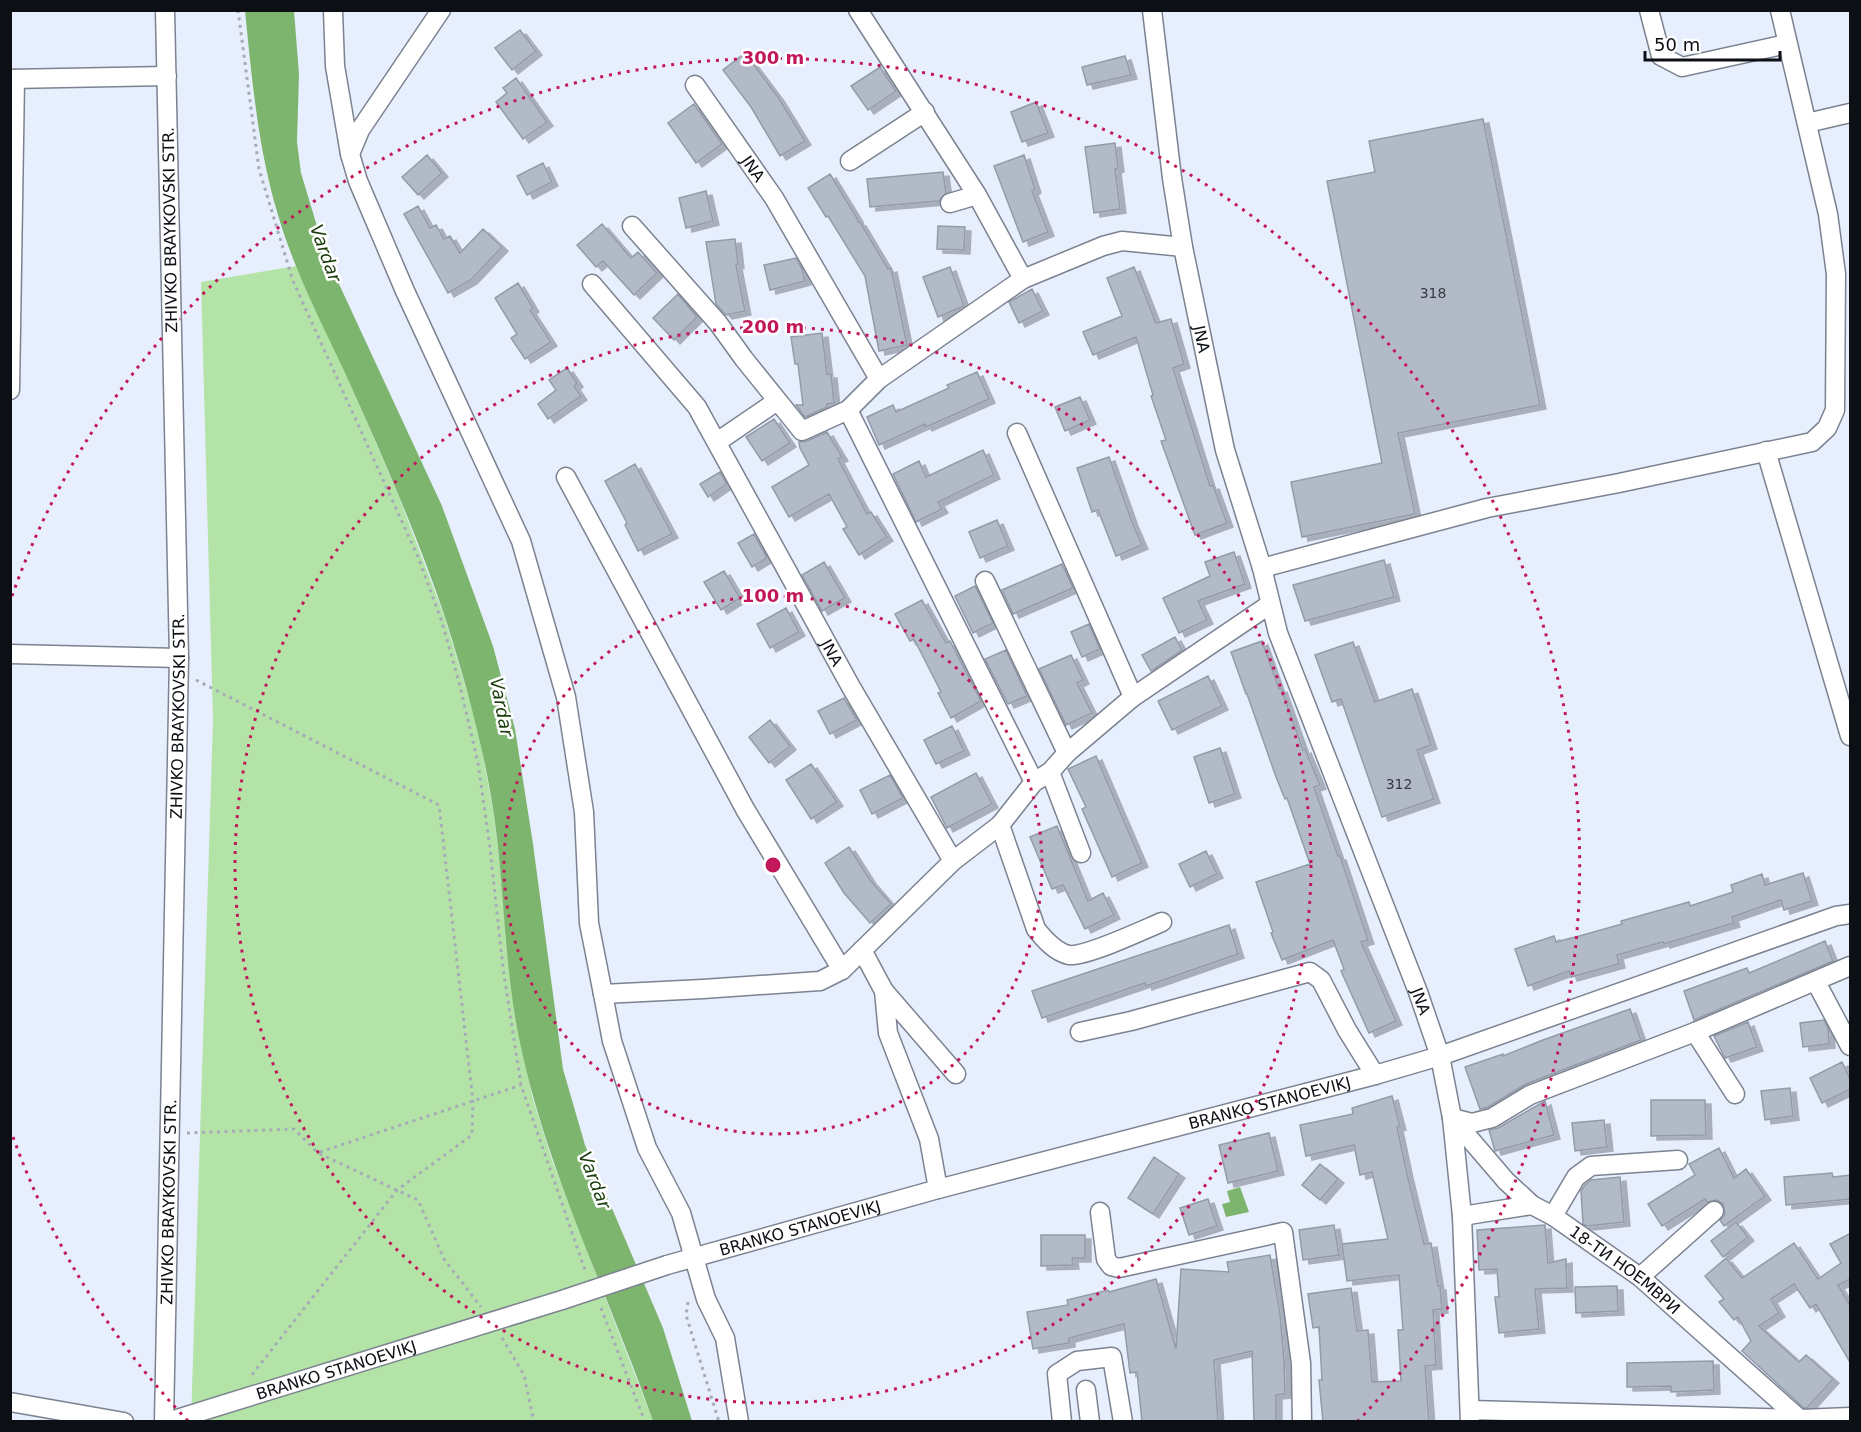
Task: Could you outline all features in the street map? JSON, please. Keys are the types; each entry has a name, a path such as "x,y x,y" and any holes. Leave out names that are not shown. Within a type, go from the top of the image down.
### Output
{"street":[{"name":"ZHIVKO BRAYKOVSKI STR.","path":"165,10 179,665 166,1422"},
{"path":"333,10 335,66 350,154 357,181 405,291 521,541 566,697 584,812 589,923 612,1041 647,1148 681,1213 706,1299 725,1338 739,1422"},
{"path":"350,154 360,130 441,10"},
{"path":"858,10 977,195 1023,279"},
{"name":"JNA","path":"1152,10 1172,178 1183,247 1225,450 1262,568 1269,605 1278,633 1418,992 1440,1056 1452,1118 1462,1216 1470,1416"},
{"path":"1649,10 1661,56 1682,67 1787,44"},
{"path":"1262,568 1487,508 1812,442 1827,429 1835,410 1836,274 1828,214 1780,10"},
{"path":"10,390 13,79 167,76"},
{"name":"JNA","path":"695,85 774,198 879,379"},
{"path":"850,161 925,112"},
{"path":"1807,123 1851,112"},
{"path":"950,203 977,195"},
{"path":"632,226 718,323 802,431 848,410 879,379 1023,279 1103,246 1122,241 1183,247"},
{"name":"JNA","path":"592,284 697,407 851,687 953,861"},
{"path":"717,442 777,401"},
{"path":"848,410 1034,782"},
{"path":"1017,433 1132,697"},
{"path":"1766,451 1851,736"},
{"path":"566,477 745,809 842,970"},
{"path":"985,581 1067,753"},
{"path":"603,994 820,981 842,970 953,861 1000,825 1034,782 1050,772 1067,753 1132,697 1269,605"},
{"path":"10,654 179,665"},
{"path":"1050,772 1081,853"},
{"path":"1000,825 1036,929 1044,940 1060,952 1071,955 1096,948 1162,922"},
{"name":"BRANKO STANOEVIKJ","path":"166,1422 562,1300 694,1256 1440,1056 1836,916 1851,914"},
{"path":"862,951 884,992 956,1074"},
{"path":"1452,1118 1472,1123 1492,1118 1530,1095 1695,1032 1851,966"},
{"path":"1080,1032 1131,1021 1310,972 1321,980 1347,1030 1375,1075"},
{"path":"1816,982 1851,1046"},
{"path":"884,992 888,1033 929,1139 938,1190"},
{"path":"1695,1032 1735,1094"},
{"name":"18-ТИ НОЕМВРИ","path":"1452,1118 1506,1182 1532,1205 1553,1216 1640,1277 1802,1420"},
{"path":"1553,1216 1576,1177 1591,1166 1678,1160"},
{"path":"1462,1216 1532,1205"},
{"path":"1640,1277 1714,1211"},
{"path":"1100,1212 1106,1259 1111,1266 1119,1268 1284,1232 1301,1363 1302,1422"},
{"path":"1062,1422 1057,1374 1077,1361 1112,1357 1123,1422"},
{"path":"1086,1390 1090,1422"},
{"path":"10,1402 124,1422"},
{"path":"1470,1416 1802,1420 1851,1417"}],"path":[{"path":"238,10 259,169 286,260 418,557 442,622 460,686 478,763 503,968 521,1085 587,1276"},
{"path":"179,665 439,805 473,1101 472,1135 397,1190 231,1401"},
{"path":"318,1153 521,1085"},
{"path":"170,1134 294,1129 318,1153 418,1200 444,1259 492,1321 524,1375 534,1422"},
{"path":"690,1291 686,1315 718,1422"},
{"path":"601,1308 645,1422"}],"shaded area":[{"path":"296,266 399,497 445,618 478,729 494,815 510,980 533,1099 552,1160 653,1421 191,1422 213,720 201,282"}],"water":[{"name":"Vardar","path":"245,11 294,11 299,74 297,142 301,173 326,256 442,506 493,646 515,729 563,1069 585,1145 663,1328 692,1421 653,1421 546,1140 532,1092 515,1015 494,815 480,741 467,692 446,620 411,526 284,235 265,165 253,88"},
{"path":"1240,1187 1249,1212 1226,1217 1222,1204 1230,1202 1227,1191"}],"building":[{"path":"520,30 536,51 512,70 495,48"},
{"path":"745,53 778,97 805,141 780,156 751,107 723,70"},
{"path":"1125,56 1131,75 1087,85 1082,67"},
{"path":"880,67 896,91 868,110 851,86"},
{"path":"516,78 547,122 523,139 496,102 507,93 503,88"},
{"path":"1036,102 1048,133 1022,142 1011,112"},
{"path":"694,104 722,144 696,163 668,123"},
{"path":"1483,119 1540,405 1398,433 1415,514 1302,537 1291,482 1382,463 1327,181 1375,172 1369,141"},
{"path":"1115,143 1118,168 1115,169 1120,209 1094,213 1085,147"},
{"path":"427,155 442,173 418,195 402,177"},
{"path":"1024,155 1035,189 1032,191 1048,232 1023,242 994,166"},
{"path":"543,163 552,182 527,195 517,176"},
{"path":"943,172 946,193 939,201 870,207 867,179"},
{"path":"830,174 888,269 891,268 907,345 879,351 865,276 808,188"},
{"path":"706,191 713,221 686,228 679,198"},
{"path":"418,206 430,228 436,225 444,239 450,236 460,253 483,229 502,247 471,280 448,293 404,214"},
{"path":"602,224 631,258 638,252 657,273 634,295 603,261 596,267 577,245"},
{"path":"938,226 965,227 964,250 937,249"},
{"path":"735,239 738,264 736,265 745,311 726,315 716,304 706,242"},
{"path":"796,258 805,281 770,290 764,265"},
{"path":"950,267 964,306 938,317 923,277"},
{"path":"1134,267 1156,323 1171,319 1184,364 1173,368 1210,486 1213,485 1227,523 1195,535 1161,441 1166,440 1151,396 1153,395 1136,337 1093,355 1083,332 1122,316 1107,278"},
{"path":"518,283 533,308 530,310 551,342 525,359 511,338 517,334 495,298"},
{"path":"1032,289 1043,311 1019,323 1009,302"},
{"path":"678,294 697,317 674,340 653,318"},
{"path":"822,333 827,374 831,374 834,403 827,404 827,407 805,417 796,405 803,405 798,364 795,364 791,337"},
{"path":"567,368 577,383 574,386 581,396 548,419 538,404 556,390 549,380"},
{"path":"977,372 989,399 879,445 867,417 893,405 896,412 949,388 947,385"},
{"path":"1080,397 1090,420 1065,431 1055,407"},
{"path":"774,419 790,443 762,461 746,437"},
{"path":"827,432 842,457 838,459 867,514 871,512 887,537 859,555 843,529 847,527 829,494 789,517 772,487 809,465 799,442"},
{"path":"983,450 994,475 938,502 942,509 916,522 893,474 919,461 926,477"},
{"path":"1109,457 1142,545 1116,556 1098,510 1092,512 1077,468"},
{"path":"635,464 672,534 638,551 625,525 627,523 605,481"},
{"path":"720,472 727,484 708,497 700,484"},
{"path":"997,520 1008,546 980,558 969,532"},
{"path":"754,534 767,558 752,567 738,543"},
{"path":"1234,552 1245,584 1198,601 1207,620 1179,633 1163,598 1210,576 1205,562"},
{"path":"1384,560 1394,597 1305,621 1293,585"},
{"path":"824,562 845,598 822,611 802,575"},
{"path":"1062,564 1073,588 1013,614 1002,590"},
{"path":"724,571 740,598 721,610 704,582"},
{"path":"975,586 993,623 973,633 955,596"},
{"path":"922,600 946,643 950,641 981,701 951,718 938,693 941,692 914,639 910,641 895,614"},
{"path":"786,608 799,632 770,648 757,624"},
{"path":"1089,624 1100,649 1082,657 1071,632"},
{"path":"1175,637 1182,650 1151,671 1142,655"},
{"path":"1262,641 1303,750 1305,749 1320,785 1314,787 1368,940 1361,942 1396,1021 1369,1033 1341,971 1344,969 1333,940 1282,960 1271,933 1273,932 1256,882 1310,864 1231,652"},
{"path":"1353,642 1375,702 1412,689 1431,745 1417,750 1434,799 1382,817 1341,699 1332,702 1315,655"},
{"path":"1006,650 1027,696 1008,704 985,659"},
{"path":"1071,655 1083,680 1077,683 1092,713 1066,725 1039,669"},
{"path":"1208,676 1222,706 1172,730 1158,701"},
{"path":"844,698 857,720 830,734 818,711"},
{"path":"770,720 790,746 769,763 749,737"},
{"path":"952,726 964,751 936,764 924,740"},
{"path":"1220,748 1235,794 1209,803 1194,757"},
{"path":"1096,756 1142,863 1112,877 1082,809 1086,807 1068,769"},
{"path":"811,764 837,802 811,819 786,780"},
{"path":"976,773 992,804 947,828 931,797"},
{"path":"890,775 903,798 872,814 860,790"},
{"path":"1057,826 1088,901 1103,893 1114,915 1085,929 1063,885 1052,889 1030,837"},
{"path":"849,847 870,880 891,904 870,923 844,893 825,863"},
{"path":"1206,851 1217,874 1190,887 1179,864"},
{"path":"1803,873 1812,901 1784,910 1781,900 1732,917 1734,923 1617,955 1619,964 1571,977 1569,971 1528,986 1515,949 1554,936 1556,942 1583,935 1622,924 1621,921 1689,902 1690,906 1733,892 1731,885 1762,874 1765,885"},
{"path":"1229,925 1238,954 1146,986 1145,983 1042,1018 1032,991"},
{"path":"1825,941 1833,961 1694,1020 1684,991 1747,968 1749,973"},
{"path":"1630,1009 1641,1040 1526,1084 1488,1107 1480,1109 1465,1067 1503,1054 1503,1056"},
{"path":"1824,1020 1828,1028 1829,1044 1803,1047 1800,1023"},
{"path":"1748,1022 1757,1047 1725,1058 1714,1036"},
{"path":"1842,1062 1851,1081 1851,1089 1822,1103 1810,1078"},
{"path":"1790,1088 1793,1116 1765,1120 1761,1091"},
{"path":"1392,1096 1400,1126 1397,1127 1407,1174 1424,1244 1431,1243 1438,1286 1440,1286 1442,1309 1433,1310 1436,1365 1425,1366 1429,1422 1323,1422 1319,1380 1322,1380 1319,1327 1313,1328 1308,1294 1351,1288 1357,1331 1368,1330 1372,1382 1401,1381 1398,1330 1403,1330 1399,1275 1347,1281 1342,1244 1388,1239 1372,1172 1360,1175 1354,1145 1306,1156 1300,1125 1353,1114 1352,1108"},
{"path":"1651,1100 1705,1100 1706,1135 1651,1136"},
{"path":"1545,1101 1554,1135 1495,1151 1489,1130 1498,1128"},
{"path":"1604,1120 1607,1147 1575,1151 1572,1123"},
{"path":"1269,1133 1278,1171 1228,1183 1219,1145"},
{"path":"1719,1148 1734,1178 1746,1169 1765,1196 1724,1226 1720,1220 1725,1214 1723,1204 1717,1200 1707,1202 1705,1199 1662,1226 1648,1204 1695,1175 1689,1164"},
{"path":"1154,1157 1179,1174 1153,1214 1128,1198"},
{"path":"1320,1164 1338,1179 1320,1200 1302,1185"},
{"path":"1832,1173 1833,1177 1851,1175 1851,1199 1786,1205 1784,1177"},
{"path":"1620,1177 1624,1222 1587,1226 1583,1224 1581,1191 1585,1185 1591,1180"},
{"path":"1208,1199 1217,1226 1189,1235 1180,1208"},
{"path":"1736,1222 1748,1237 1723,1257 1711,1241"},
{"path":"1334,1225 1339,1255 1303,1260 1299,1230"},
{"path":"1545,1225 1548,1263 1566,1259 1567,1288 1535,1289 1539,1329 1499,1333 1495,1297 1499,1297 1497,1269 1479,1270 1477,1230"},
{"path":"1851,1233 1851,1280 1838,1285 1851,1307 1851,1364 1816,1304 1810,1308 1794,1284 1771,1299 1779,1313 1759,1326 1799,1362 1806,1355 1833,1379 1807,1408 1804,1408 1742,1351 1751,1341 1738,1317 1734,1320 1719,1302 1724,1299 1705,1276 1726,1258 1742,1278 1794,1243 1818,1279 1841,1263 1830,1244"},
{"path":"1041,1235 1085,1235 1085,1258 1072,1258 1073,1265 1041,1266"},
{"path":"1270,1255 1280,1314 1284,1361 1285,1394 1276,1395 1276,1422 1254,1422 1252,1351 1214,1360 1218,1422 1142,1422 1137,1372 1130,1373 1124,1324 1069,1338 1069,1343 1033,1349 1027,1312 1068,1305 1067,1300 1108,1290 1109,1292 1156,1279 1176,1349 1181,1269 1229,1272 1227,1262"},
{"path":"1617,1286 1618,1311 1576,1313 1575,1287"},
{"path":"1713,1361 1714,1390 1671,1392 1671,1386 1627,1387 1627,1363"}]}
